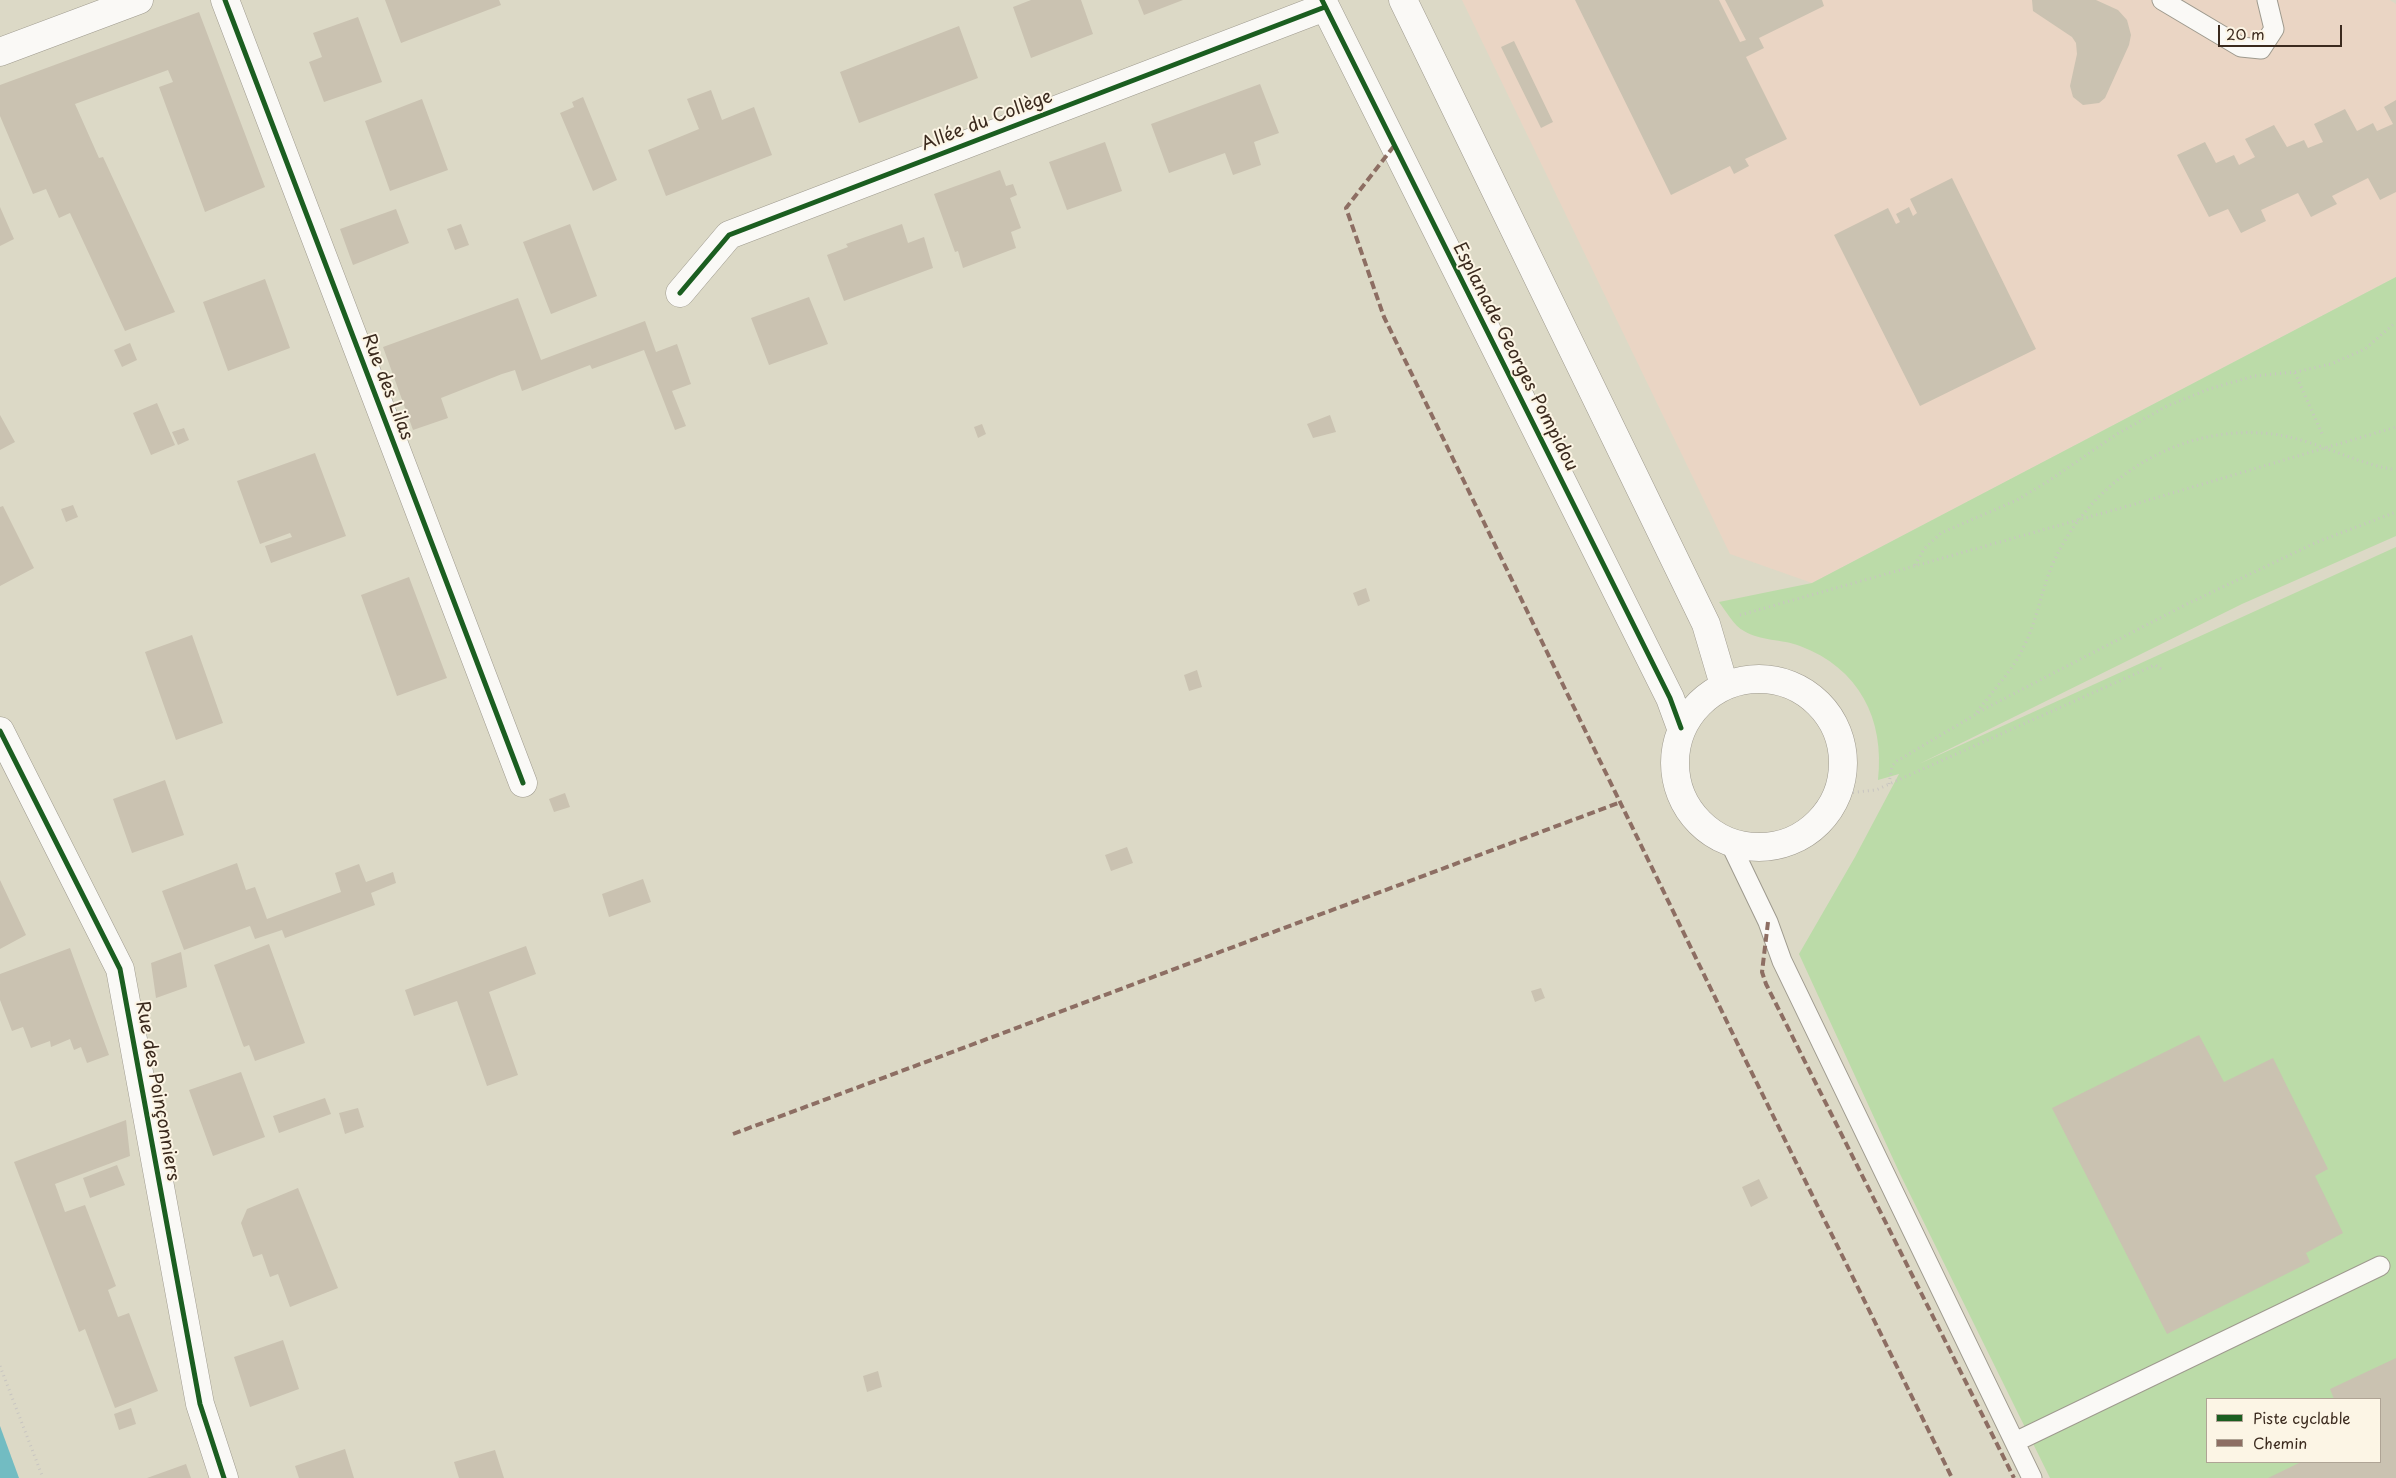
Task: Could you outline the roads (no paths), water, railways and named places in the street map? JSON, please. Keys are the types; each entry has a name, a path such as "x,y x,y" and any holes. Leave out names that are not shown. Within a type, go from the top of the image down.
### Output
{"street":[{"path":"0,52 139,0"},
{"name":"Rue des Lilas","path":"225,0 523,783"},
{"path":"1403,0 1706,624 1724,685"},
{"name":"Allée du Collège","path":"680,293 729,235 1324,3"},
{"name":"Esplanade Georges Pompidou","path":"1324,3 1670,698 1681,728"},
{"path":"1757,678 1789,684 1817,702 1836,730 1843,762 1838,794 1820,821 1794,840 1763,848 1730,843 1701,825 1680,796 1674,762 1681,728 1699,703 1724,685 1757,678"},
{"name":"Rue des Poinçonniers","path":"0,731 120,969 200,1404 224,1478"}],"lane":[{"path":"2162,0 2241,47 2261,49 2274,29 2267,0"},
{"path":"1730,843 1768,922 1786,970 2032,1478"},
{"path":"2015,1442 2380,1266"}],"water":[{"path":"0,1426 19,1478 0,1478"}]}
